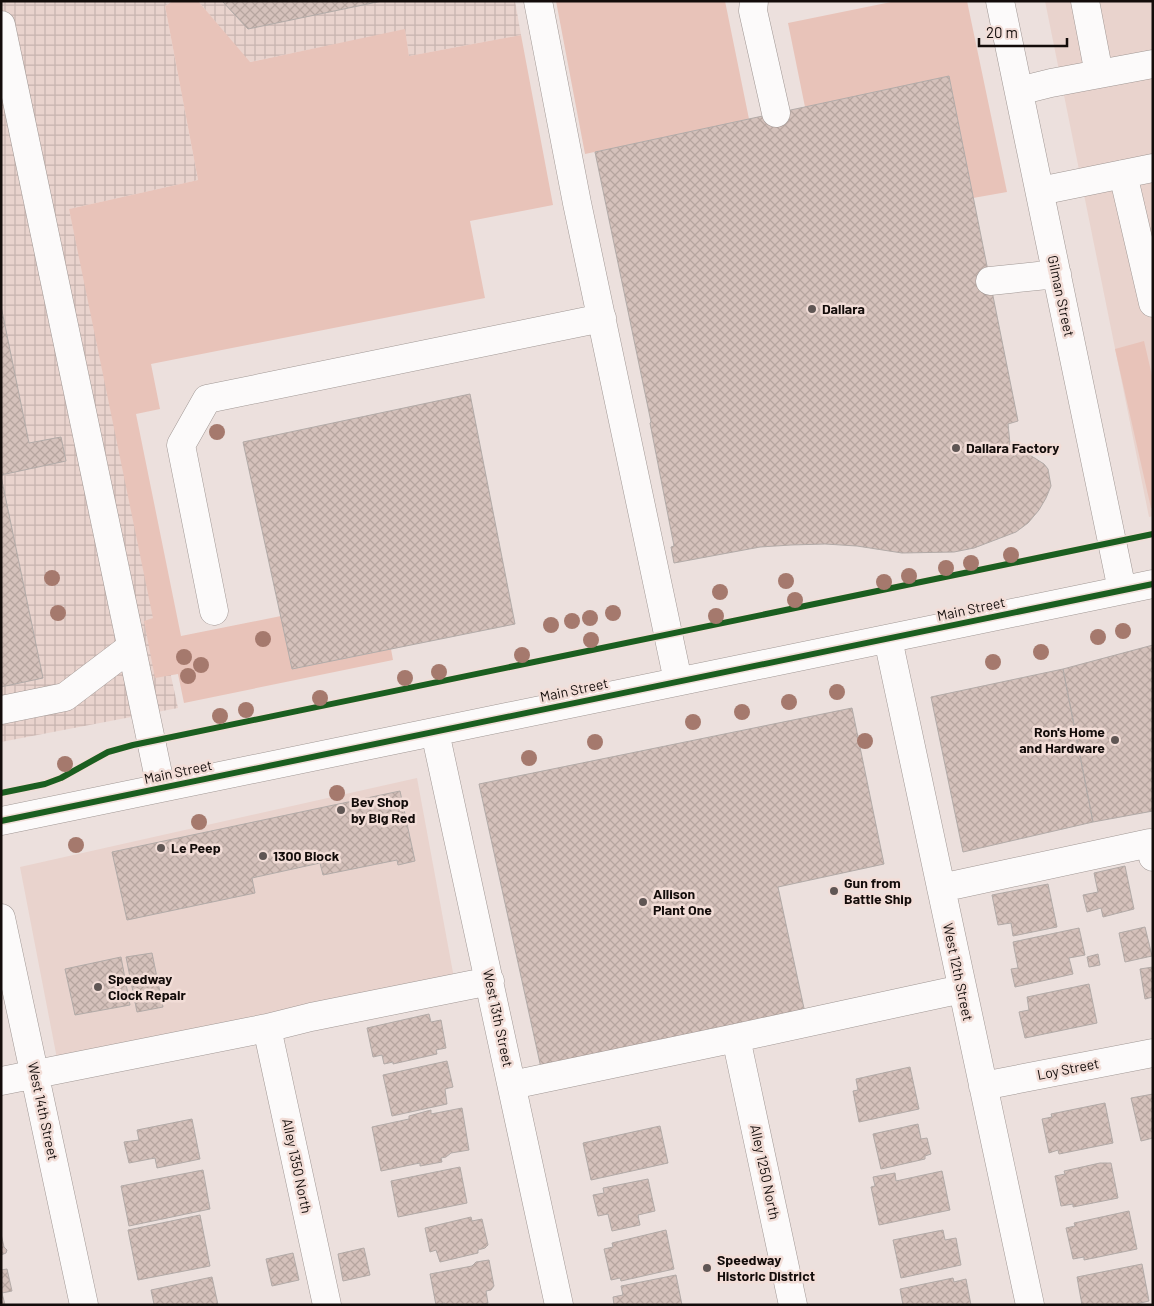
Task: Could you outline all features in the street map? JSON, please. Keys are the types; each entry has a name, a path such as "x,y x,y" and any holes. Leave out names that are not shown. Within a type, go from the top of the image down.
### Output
{"street":[{"path":"538,1 577,203 678,681"},
{"path":"754,1 753,11 776,113"},
{"name":"Gilman Street","path":"1000,1 1122,590"},
{"path":"1085,1 1099,74"},
{"path":"1,25 161,788"},
{"path":"1019,91 1153,64"},
{"path":"1040,192 1153,168"},
{"path":"1123,174 1153,304"},
{"path":"990,281 1057,274"},
{"path":"214,611 181,444 207,399 602,318"},
{"name":"Main Street","path":"1,821 1153,584"},
{"name":"West 12th Street","path":"888,639 1030,1305"},
{"path":"1,710 65,696 131,648"},
{"name":"West 13th Street","path":"435,732 559,1305"},
{"path":"941,888 1152,848"},
{"name":"West 14th Street","path":"1,918 84,1305"},
{"path":"1,1081 267,1028 490,980"},
{"path":"512,1085 962,989"},
{"name":"Alley 1350 North","path":"267,1028 327,1305"},
{"name":"Alley 1250 North","path":"736,1038 793,1305"},
{"name":"Loy Street","path":"983,1086 1153,1053"}],"shaded area":[{"path":"1,1 173,1 165,6 198,180 69,209 178,708 1,742"},
{"path":"173,1 198,1 250,62 405,29 409,56 521,35 553,205 470,221 485,298 151,364 160,409 136,414 181,636 281,616 292,669 391,649 393,660 184,703 178,674 155,678 144,621 153,618 69,209 198,180 165,6"},
{"path":"198,1 515,1 521,35 409,56 405,30 249,62"},
{"path":"556,1 725,1 749,119 585,154"},
{"path":"896,1 967,1 1007,192 973,198 949,76 805,107 788,23"},
{"path":"1045,1 1153,1 1153,516 1149,517"},
{"path":"1144,341 1153,380 1153,508 1151,508 1115,349"},
{"path":"417,778 454,978 59,1069 20,867"}],"building":[{"path":"222,1 382,1 248,29"},
{"name":"Dallara","path":"949,76 1018,421 1008,424 1011,454 1015,456 1017,453 1025,452 1044,464 1048,469 1051,486 1046,498 1028,523 1016,532 974,548 954,552 902,553 857,546 825,544 791,545 760,547 674,563 671,547 674,546 651,422 595,152"},
{"path":"1,306 29,443 61,437 66,461 1,475"},
{"path":"470,394 515,624 292,669 243,442"},
{"path":"1,476 43,678 1,687"},
{"name":"Ron's Home and Hardware","path":"1153,645 1153,811 1093,822 1063,669"},
{"path":"1063,669 1093,822 963,852 931,697"},
{"name":"Allison Plant One","path":"852,708 884,864 778,887 805,1013 541,1068 479,784"},
{"name":"1300 Block","path":"400,791 415,861 398,865 397,860 323,875 320,863 252,878 255,893 127,920 112,852"},
{"path":"1125,866 1134,909 1103,917 1101,908 1087,912 1083,895 1098,892 1094,873"},
{"path":"1048,884 1057,927 1013,936 1011,923 998,925 992,895"},
{"path":"1145,927 1152,956 1125,962 1119,933"},
{"path":"1079,928 1085,955 1069,958 1073,974 1015,987 1011,969 1018,968 1013,942"},
{"path":"152,953 163,1007 137,1012 126,957"},
{"path":"1098,954 1100,965 1089,967 1087,957"},
{"name":"Speedway Clock Repair","path":"121,957 130,1005 75,1015 65,969"},
{"path":"1153,967 1153,997 1145,999 1140,969"},
{"path":"1089,984 1097,1023 1025,1038 1019,1012 1029,1010 1027,997"},
{"path":"429,1014 431,1022 441,1020 446,1048 436,1050 437,1054 393,1064 393,1062 384,1064 382,1055 373,1057 367,1028"},
{"path":"447,1061 453,1087 445,1089 447,1104 392,1116 383,1075"},
{"path":"910,1067 919,1109 859,1122 853,1091 858,1090 856,1079"},
{"path":"1153,1094 1153,1138 1141,1141 1131,1098"},
{"path":"1105,1103 1113,1143 1059,1154 1058,1150 1049,1153 1042,1119 1052,1117 1051,1114"},
{"path":"462,1108 469,1150 451,1153 441,1158 442,1162 420,1166 420,1163 381,1171 372,1127 409,1119 409,1116 431,1110 431,1114"},
{"path":"192,1119 200,1159 157,1168 155,1158 129,1163 124,1142 139,1140 137,1130"},
{"path":"918,1124 921,1139 927,1138 931,1154 925,1156 925,1159 881,1169 873,1134"},
{"path":"660,1126 668,1163 591,1180 583,1143"},
{"path":"1100,1163 1111,1163 1118,1198 1073,1207 1073,1204 1061,1206 1055,1176 1065,1174 1064,1171"},
{"path":"460,1167 467,1203 398,1217 391,1181"},
{"path":"203,1170 210,1209 129,1226 121,1186"},
{"path":"942,1171 950,1210 879,1225 871,1187 875,1186 873,1177 895,1173 896,1181"},
{"path":"648,1179 655,1211 638,1215 640,1225 612,1231 608,1214 598,1216 593,1195 604,1193 603,1188"},
{"path":"1129,1211 1137,1249 1084,1260 1084,1257 1073,1259 1066,1228 1075,1226 1074,1223"},
{"path":"200,1215 210,1266 138,1280 128,1230"},
{"path":"471,1217 472,1221 482,1219 488,1245 478,1250 478,1253 440,1262 436,1250 430,1252 425,1228"},
{"path":"666,1230 674,1269 621,1281 620,1278 611,1280 604,1249 613,1247 612,1243"},
{"path":"943,1230 945,1240 956,1238 961,1265 901,1278 893,1240"},
{"path":"1,1234 4,1247 7,1250 6,1253 1,1255"},
{"path":"364,1248 370,1275 343,1281 338,1254"},
{"path":"293,1253 299,1280 272,1286 266,1259"},
{"path":"489,1260 494,1286 491,1290 486,1291 488,1303 479,1305 445,1305 445,1303 436,1305 430,1274 472,1266 476,1262"},
{"path":"1142,1264 1149,1301 1132,1305 1082,1305 1077,1277"},
{"path":"7,1269 12,1291 2,1293 5,1305 1,1305 1,1270"},
{"path":"676,1275 682,1305 614,1305 613,1297 623,1295 621,1286"},
{"path":"212,1277 218,1305 151,1305 154,1304 151,1290"},
{"path":"953,1278 954,1282 966,1279 971,1305 903,1305 900,1289"}],"cycle path":[{"path":"1,793 45,784 61,778 108,752 133,745 1153,534"},
{"path":"1,821 1153,584"}],"place":[{"name":"Dallara","path":"812,309"},
{"name":"Dallara Factory","path":"956,448"},
{"name":"Ron's Home and Hardware","path":"1115,740"},
{"name":"Bev Shop by Big Red","path":"341,810"},
{"name":"Le Peep","path":"161,848"},
{"name":"1300 Block","path":"263,856"},
{"name":"Gun from Battle Ship","path":"834,891"},
{"name":"Allison Plant One","path":"643,902"},
{"name":"Speedway Clock Repair","path":"98,987"},
{"name":"Speedway Historic District","path":"707,1268"}]}
